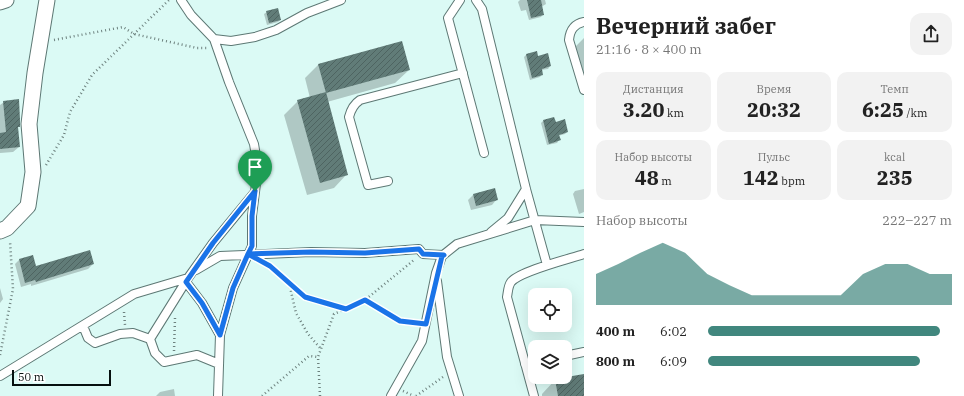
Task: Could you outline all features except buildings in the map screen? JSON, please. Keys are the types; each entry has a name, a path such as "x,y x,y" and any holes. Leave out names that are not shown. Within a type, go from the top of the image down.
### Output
{"street":[{"path":"0,2 6,0"},
{"path":"4,229 28,206 33,172 29,124 47,0"}],"lane":[{"path":"181,0 191,15 216,43 229,82 254,144 258,168 252,216 252,246 233,288 220,335 218,396"},
{"path":"216,43 255,37 276,30 307,13 340,0"},
{"path":"460,0 448,18 484,153"},
{"path":"476,0 482,9 526,189 536,220 547,264"},
{"path":"584,22 579,23 574,27 570,32 569,40 584,90"},
{"path":"388,181 368,185 349,116 355,104 360,100 463,73"},
{"path":"486,236 508,218 526,189"},
{"path":"150,339 193,271 213,243 255,191"},
{"path":"391,396 422,341 436,274 442,256 457,244 536,220 584,222"},
{"path":"193,271 220,256 248,254 311,252 365,253 419,249 423,254 444,255"},
{"path":"534,396 507,297 508,289 511,282 518,277 547,264 584,254"},
{"path":"436,274 447,357 459,396"},
{"path":"187,280 220,335"},
{"path":"0,376 134,294 187,280"},
{"path":"84,326 88,338 95,343 120,334 133,333 150,339"},
{"path":"150,339 155,353 164,362 197,355 219,364"},
{"path":"572,355 584,352"}],"path":[{"path":"33,172 45,168 64,135 70,112 92,75 169,0"},
{"path":"40,43 123,27 134,34 197,48 216,43"},
{"path":"0,356 14,289 4,229"},
{"path":"248,254 270,266 305,297 346,309"},
{"path":"320,396 318,357 334,314 365,300 423,254"},
{"path":"288,283 296,313 308,334 321,349"},
{"path":"173,360 176,298"},
{"path":"124,300 125,334"},
{"path":"365,300 400,321 426,324"},
{"path":"262,396 309,356 318,357"},
{"path":"416,396 451,371"}],"route":[{"path":"255,191 213,243 186,282 202,303 220,335 233,288 248,254 270,266 305,297 346,309 365,300 400,321 426,324 436,274 442,256 444,255 423,254 419,249 365,253 311,252 248,254 252,246 252,216 255,191"}]}
